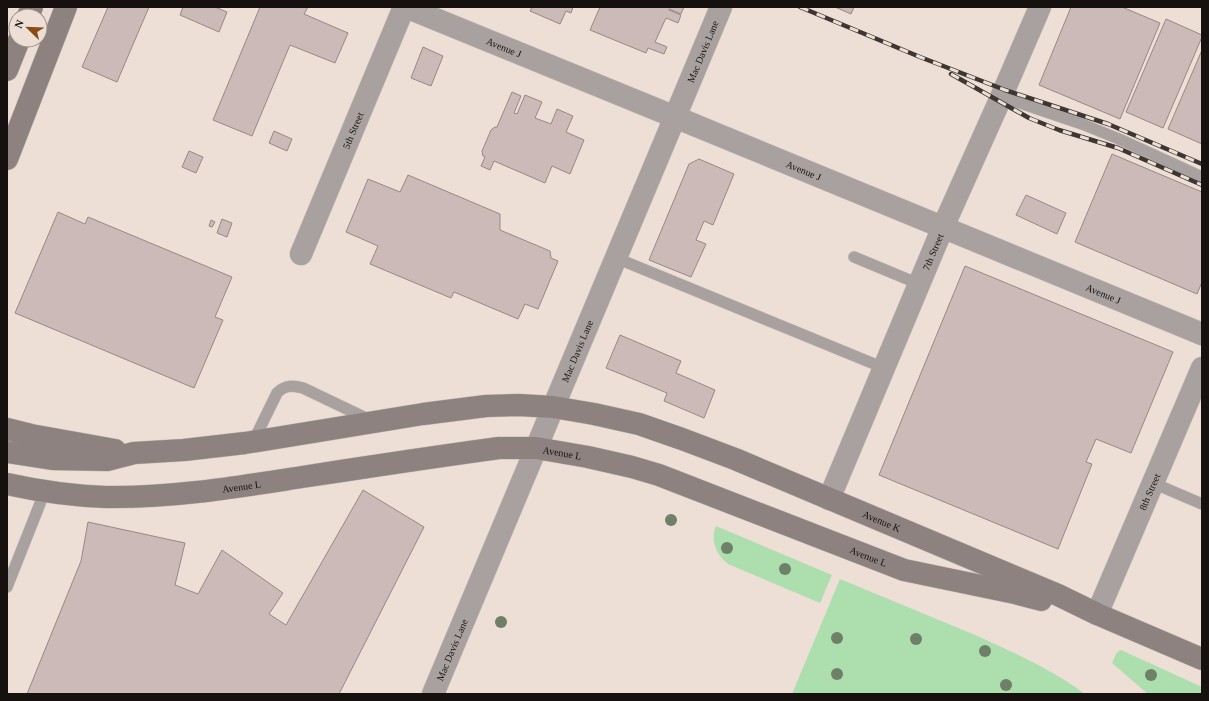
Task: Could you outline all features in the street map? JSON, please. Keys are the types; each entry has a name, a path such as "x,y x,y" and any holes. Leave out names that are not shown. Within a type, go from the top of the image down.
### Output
{"main road":[{"path":"7,159 66,7"},
{"path":"7,70 16,48"},
{"path":"7,452 52,459 107,460 134,453 184,450 253,442 374,422 486,406 518,405 554,407"},
{"name":"Avenue K","path":"554,407 639,424 735,459 1058,595 1097,614 1202,659"},
{"path":"7,429 31,436 134,453"},
{"name":"Avenue L","path":"7,484 32,490 105,497 182,494 247,486 499,448 536,448 588,456 659,475 904,570 1015,593 1097,614"}],"street":[{"name":"Avenue J","path":"405,7 1202,334"},
{"name":"5th Street","path":"301,254 405,7"},
{"name":"Mac Davis Lane","path":"433,694 721,7"},
{"path":"1015,65 1012,37 1023,7"},
{"name":"7th Street","path":"829,499 943,227 1002,97 1040,7"},
{"name":"8th Street","path":"1097,614 1202,368"}],"lane":[{"path":"1002,97 1082,124 1119,139 1202,177"},
{"path":"854,257 919,284"},
{"path":"616,258 884,368"},
{"path":"253,442 277,393 282,388 290,386 303,388 374,422"},
{"path":"1154,483 1202,504"},
{"path":"7,587 45,491"}],"green space":[{"path":"716,526 832,575 820,603 728,564 720,556 715,547 714,531"},
{"path":"840,579 1003,648 1045,669 1085,694 792,694"},
{"path":"1121,650 1202,687 1202,694 1148,694 1112,663 1117,652"}],"building":[{"path":"108,7 149,7 117,82 82,67"},
{"path":"183,7 215,7 227,12 219,32 180,15"},
{"path":"260,7 308,7 304,14 348,33 335,63 290,45 252,136 213,120"},
{"path":"532,7 573,7 571,13 566,11 560,24 530,11"},
{"path":"600,7 684,7 681,14 669,9 681,15 678,23 666,18 655,42 667,47 664,54 648,48 646,53 590,30"},
{"path":"835,7 854,7 851,14"},
{"path":"1071,7 1122,7 1160,23 1120,119 1039,85"},
{"path":"1166,19 1202,35 1202,37 1163,128 1126,112"},
{"path":"423,47 443,56 431,86 411,78"},
{"path":"1202,50 1202,144 1168,129"},
{"path":"512,92 521,96 514,113 517,114 525,95 542,102 535,118 551,124 557,109 573,116 566,132 584,140 570,174 552,166 545,183 494,161 490,170 481,166 485,157 483,156 482,151 491,130 497,127"},
{"path":"274,131 292,139 287,151 269,143"},
{"path":"189,151 203,157 196,173 182,167"},
{"path":"1112,154 1202,192 1202,282 1197,294 1075,242"},
{"path":"699,159 734,174 713,225 704,221 696,240 706,244 691,277 649,260 689,164"},
{"path":"408,175 500,214 500,230 550,251 551,258 558,261 538,309 525,304 518,319 454,292 451,298 370,264 378,246 346,232 368,179 400,192"},
{"path":"1026,195 1066,213 1057,234 1016,215"},
{"path":"58,212 85,224 88,217 232,277 215,317 223,320 194,388 15,313"},
{"path":"222,219 232,223 227,237 217,233"},
{"path":"211,220 215,222 212,227 209,226"},
{"path":"965,266 1173,352 1131,453 1096,439 1086,462 1092,464 1058,549 879,475"},
{"path":"620,335 681,361 676,373 715,390 704,418 664,401 667,393 606,368"},
{"path":"363,490 424,527 339,694 27,694 81,561 88,522 185,543 175,585 198,594 222,550 283,593 269,614 286,625"}],"railway":[{"path":"800,7 920,57 1005,90 1108,124 1202,164"},
{"path":"951,74 1029,118 1059,130 1118,148 1202,185"}]}
